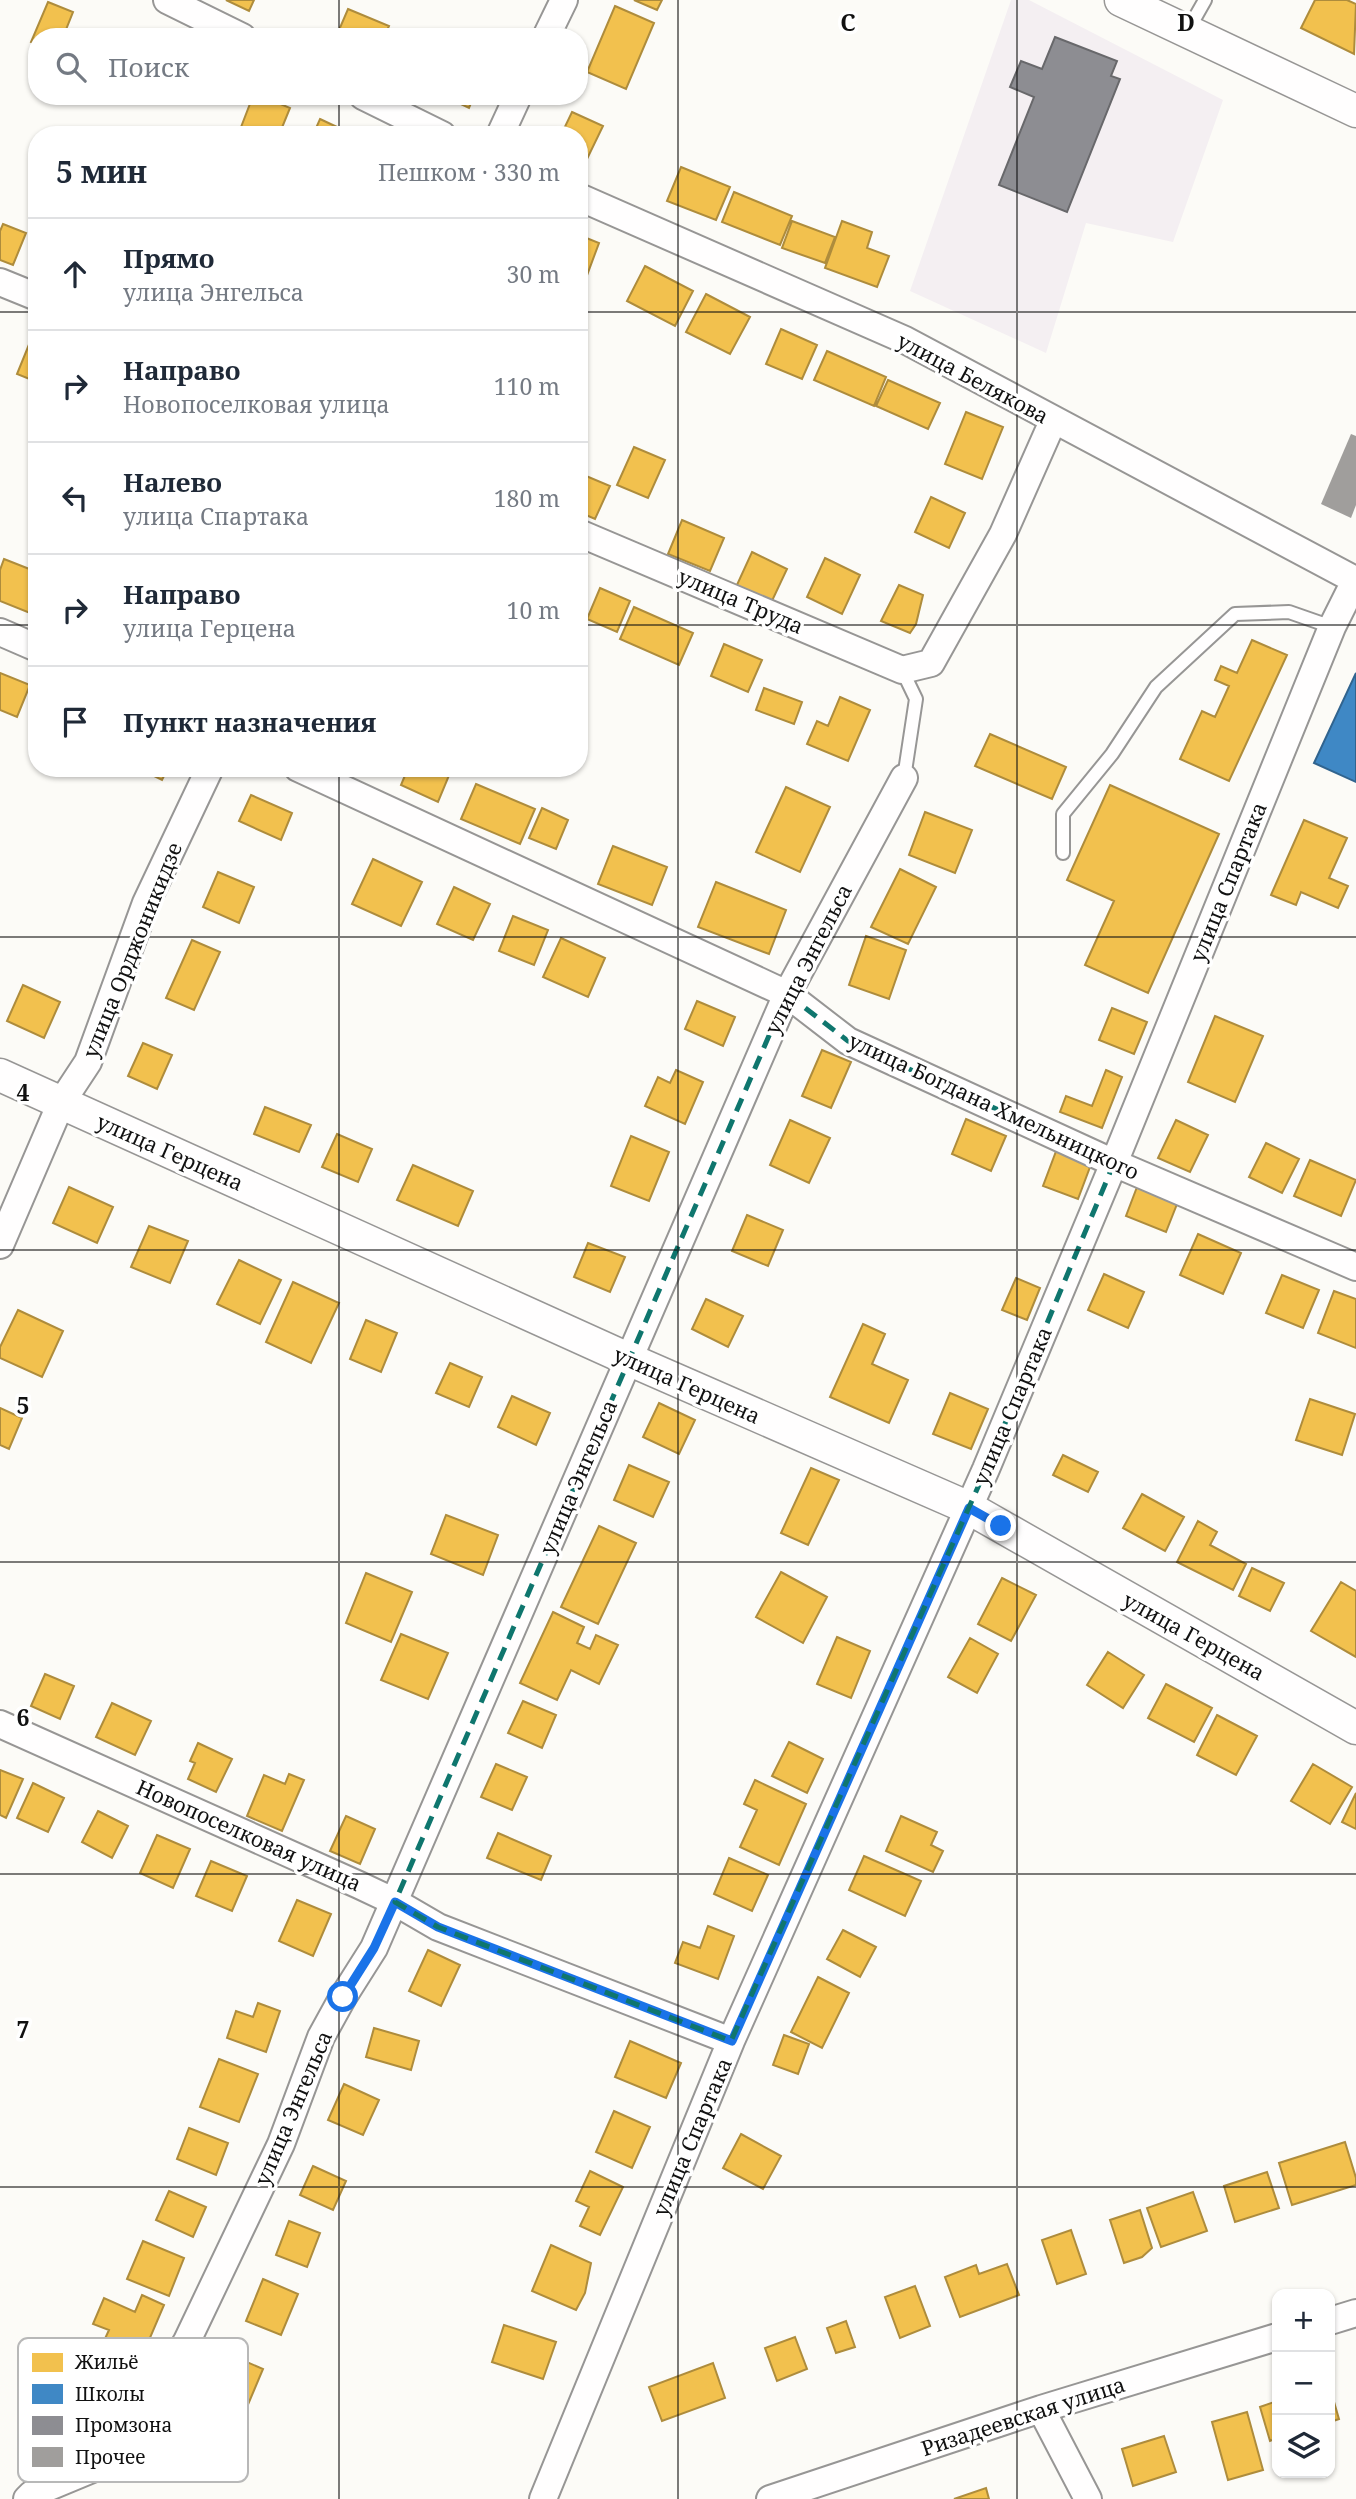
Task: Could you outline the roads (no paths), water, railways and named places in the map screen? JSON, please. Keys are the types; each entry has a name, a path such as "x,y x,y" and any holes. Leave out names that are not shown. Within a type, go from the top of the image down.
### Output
{"street":[{"path":"167,0 224,28"},
{"path":"550,28 564,0"},
{"path":"1121,0 1356,111"},
{"path":"381,105 424,126"},
{"path":"504,126 514,105"},
{"name":"улица Белякова","path":"588,201 905,340 1356,580"},
{"path":"0,282 28,293"},
{"path":"902,670 931,663 1003,534 1053,421"},
{"name":"улица Труда","path":"588,537 902,670"},
{"name":"улица Спартака","path":"543,2499 732,2041 969,1508 1114,1163 1332,627 1356,580"},
{"path":"0,632 28,644"},
{"name":"улица Орджоникидзе","path":"0,1245 61,1103 89,1062 146,903 205,777"},
{"name":"улица Богдана Хмельницкого","path":"317,777 787,994 848,1041 1114,1163 1356,1267"},
{"name":"улица Энгельса","path":"188,2338 281,2144 321,2037 374,1948 395,1902 787,994 904,778"},
{"name":"улица Герцена","path":"0,1075 628,1359 969,1508 1356,1728"},
{"name":"Новопоселковая улица","path":"0,1724 395,1902 438,1927 732,2041"},
{"path":"1335,2318 1356,2312"},
{"name":"Ризадеевская улица","path":"770,2499 1041,2409 1272,2339"},
{"path":"1041,2409 1088,2499"},
{"name":"улица Энгельса","path":"27,2499 32,2494 61,2482"}],"lane":[{"path":"1188,30 1205,0"},
{"path":"1063,853 1063,814 1112,754 1156,687 1235,614 1289,612 1332,627"},
{"name":"улица Энгельса","path":"902,670 916,699 904,778"}]}
